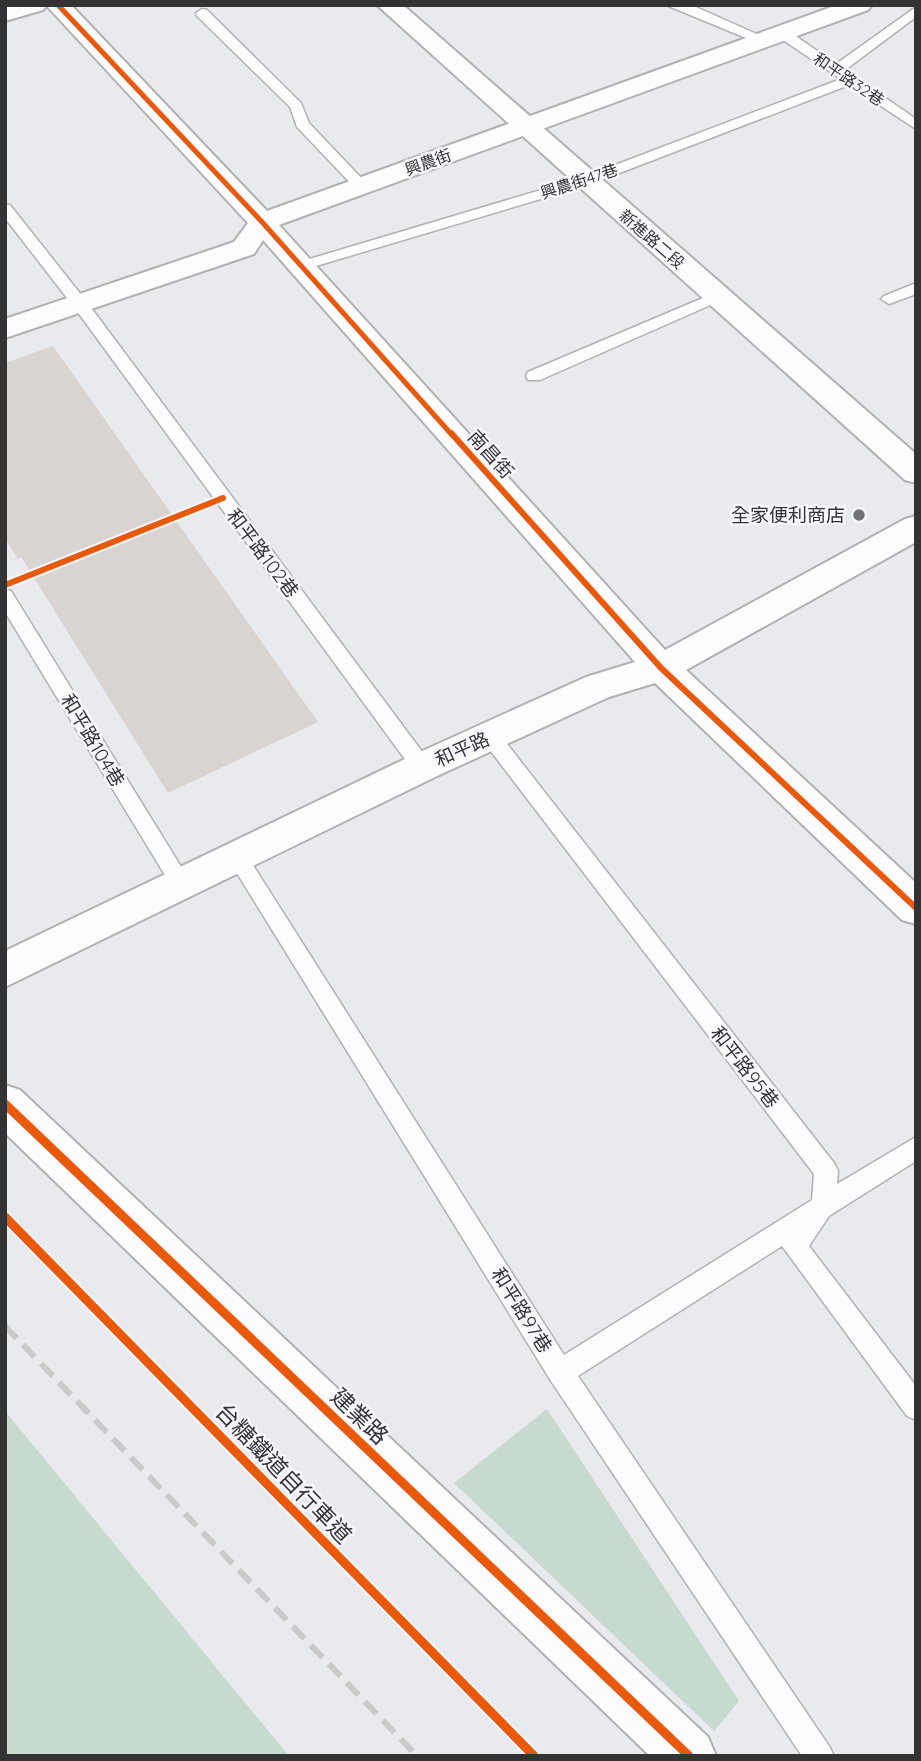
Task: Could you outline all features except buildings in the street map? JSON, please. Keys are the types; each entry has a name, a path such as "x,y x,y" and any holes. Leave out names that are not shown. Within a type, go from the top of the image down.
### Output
{"street":[{"path":"5,14 35,5"},
{"name":"南昌街","path":"58,5 262,222 662,668 916,908"},
{"name":"新進路二段","path":"389,5 916,472"},
{"name":"興農街","path":"262,222 860,5"},
{"path":"5,330 244,248 262,222"},
{"name":"和平路","path":"5,970 422,767 598,687 662,668 916,527"},
{"name":"建業路","path":"5,1104 689,1756"}],"lane":[{"name":"和平路32巷","path":"672,5 773,36 836,69 916,125"},
{"path":"836,69 916,11"},
{"path":"202,13 296,106 302,124 361,186"},
{"name":"興農街47巷","path":"302,266 586,181 851,80"},
{"name":"和平路102巷","path":"5,208 80,304 422,767"},
{"path":"889,299 916,288"},
{"path":"534,376 717,297"},
{"name":"和平路104巷","path":"5,596 181,884"},
{"name":"和平路95巷","path":"490,736 826,1171 824,1203"},
{"name":"和平路97巷","path":"237,858 560,1372 819,1756"},
{"path":"560,1372 824,1203 916,1148"},
{"path":"824,1203 794,1246 916,1407"}],"green space":[{"path":"547,1409 739,1701 714,1731 454,1483"},
{"path":"5,1411 289,1756 5,1756"}],"railway":[{"path":"5,1326 417,1756"}],"cycle path":[{"path":"58,5 262,222 661,668 916,908"},
{"path":"5,585 223,498"},
{"path":"5,1104 689,1756"},
{"name":"台糖鐵道自行車道","path":"5,1217 534,1756"}],"place":[{"name":"全家便利商店","path":"859,515"}]}
